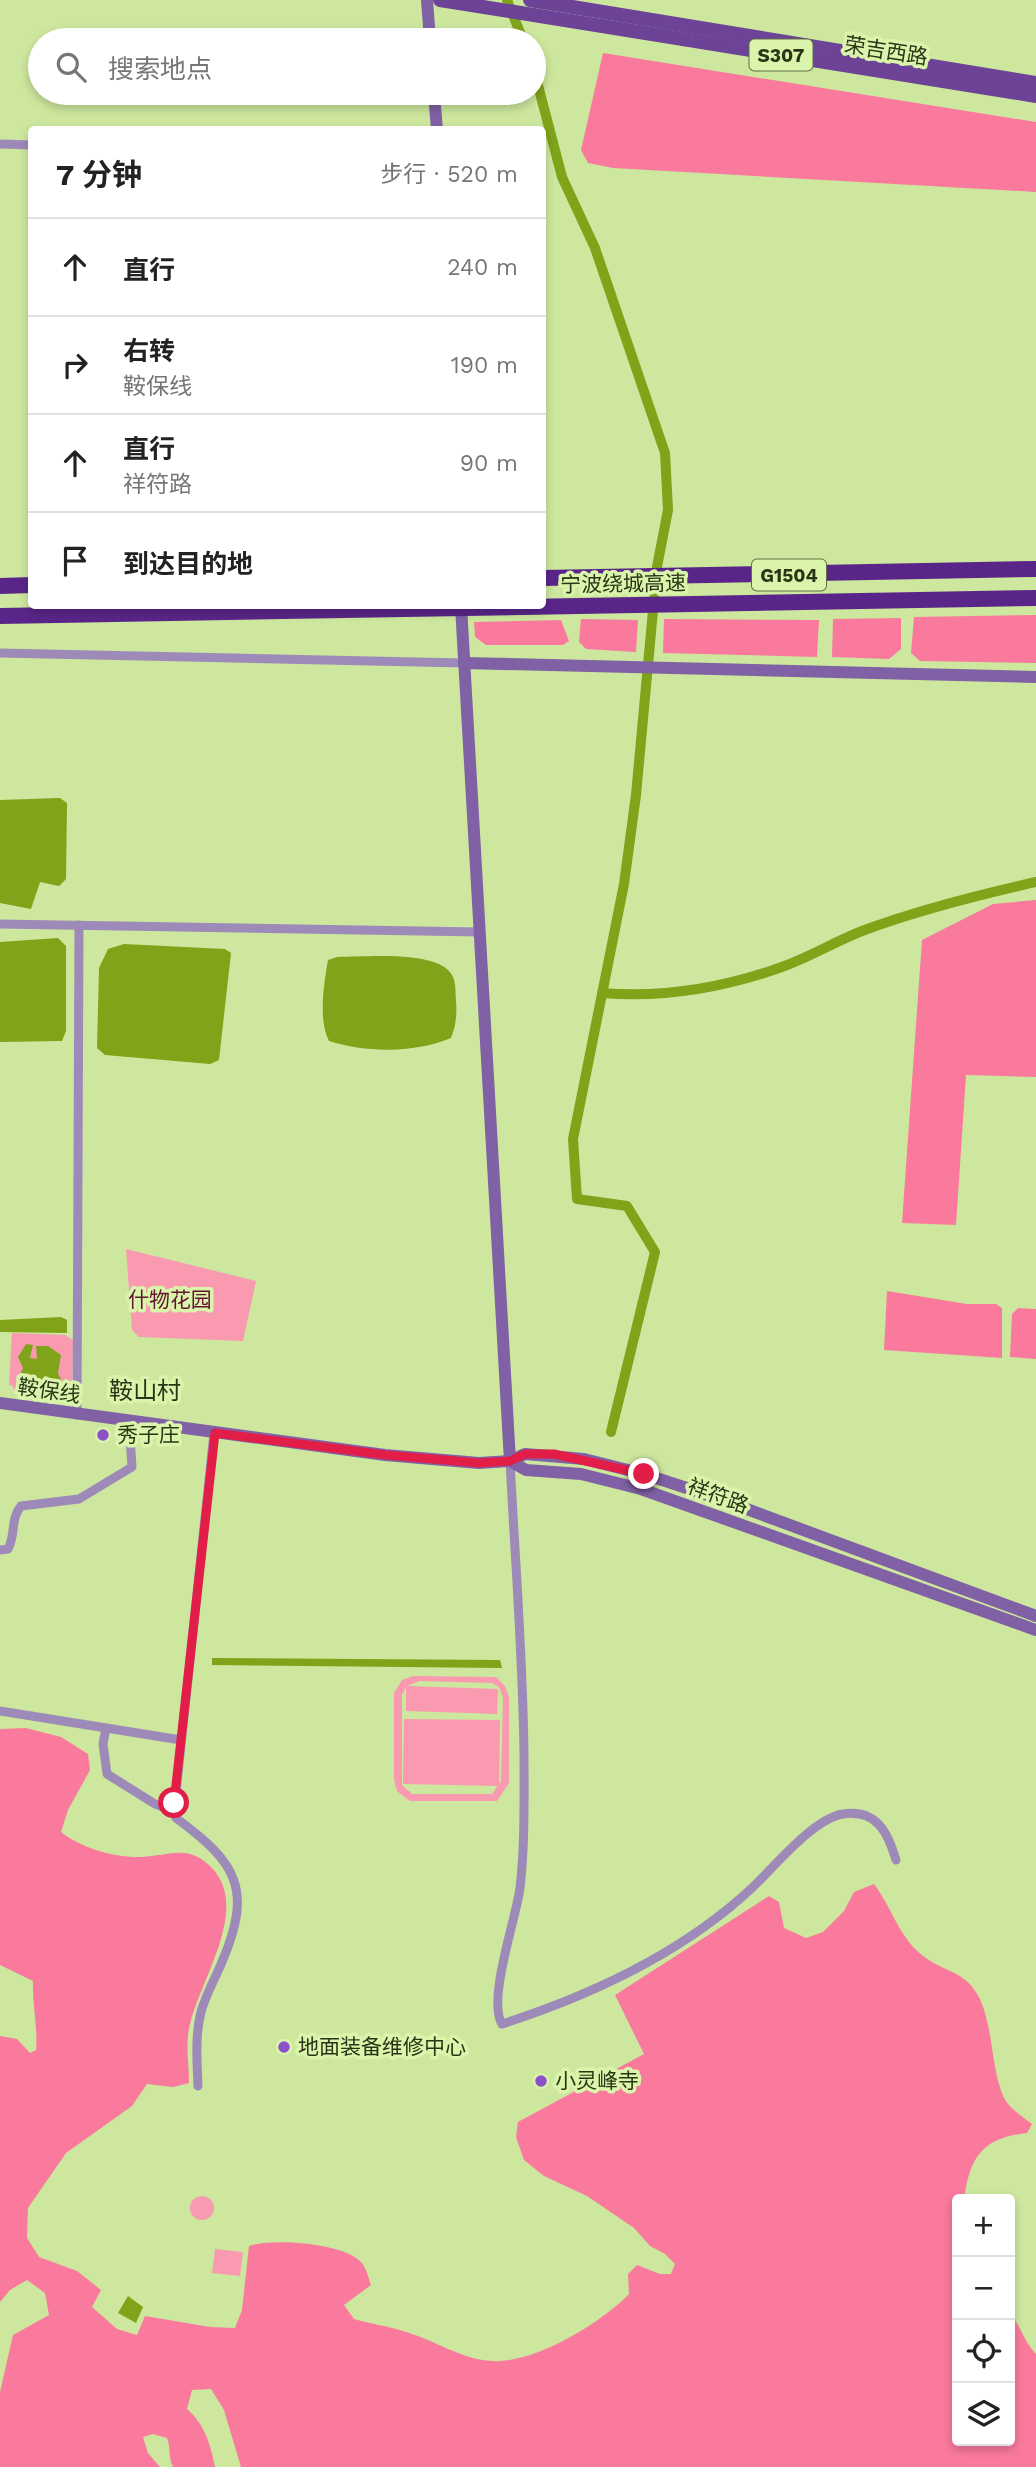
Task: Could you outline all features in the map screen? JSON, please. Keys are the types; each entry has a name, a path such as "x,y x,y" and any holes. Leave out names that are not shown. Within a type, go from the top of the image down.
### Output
{"highway":[{"name":"宁波绕城高速","path":"546,578 1036,569"},
{"path":"0,586 28,585"},
{"name":"宁波绕城高速","path":"546,607 1036,598"},
{"name":"宁波绕城高速","path":"0,616 403,609"}],"main road":[{"path":"427,0 429,28"},
{"name":"荣吉西路","path":"440,0 501,10 528,7 1036,83"},
{"name":"荣吉西路","path":"528,7 1036,96"},
{"path":"435,105 437,126"},
{"path":"461,609 510,1461"},
{"path":"464,663 1036,677"},
{"name":"鞍保线","path":"0,1404 386,1455 479,1463 510,1461"},
{"name":"祥符路","path":"510,1461 525,1454 554,1454 644,1474 1036,1616"},
{"name":"祥符路","path":"510,1461 526,1470 581,1474 641,1489 1036,1630"}],"street":[{"path":"0,144 28,145"},
{"path":"0,653 464,663"},
{"path":"0,924 480,932"},
{"path":"77,1415 79,925"},
{"path":"0,1550 8,1549 11,1545 16,1513 21,1506 79,1499 107,1479 130,1470 130,1422"},
{"path":"198,2086 198,2025 234,1926 237,1886 223,1859 176,1818 174,1811 215,1433"},
{"path":"510,1461 523,1698 524,1827 520,1890 500,1988 497,2016 502,2024 555,2007 607,1983 673,1947 744,1895 824,1822 841,1814 872,1818 884,1827 896,1860"},
{"path":"0,1711 181,1740"},
{"path":"106,1728 103,1744 107,1774 155,1804 174,1811"}],"green space":[{"name":"什物花园","path":"126,1249 256,1281 243,1341 139,1337 132,1330"},
{"path":"12,1333 65,1335 73,1340 72,1398 14,1391 13,1386 9,1385"},
{"path":"413,1676 496,1677 505,1686 509,1697 509,1783 497,1801 410,1801 397,1791 394,1780 394,1693 402,1680","holes":["420,1681 492,1683 499,1687 503,1698 501,1781 492,1794 412,1794 402,1785 402,1695 406,1687 406,1711 497,1714 498,1689 407,1686"]},
{"path":"404,1719 500,1720 499,1786 403,1784"},
{"path":"202,2196 210,2200 214,2208 210,2216 202,2220 194,2216 190,2208 194,2200"},
{"path":"215,2249 243,2252 240,2276 212,2273"}],"shaded area":[{"path":"603,53 1036,122 1036,192 613,168 588,163 581,150"},
{"path":"1036,615 1036,663 920,661 911,653 914,617"},
{"path":"901,618 901,649 889,659 832,657 833,619"},
{"path":"581,619 638,620 636,652 586,649 579,642"},
{"path":"664,619 819,620 817,657 663,653"},
{"path":"561,620 569,641 563,645 486,645 475,637 474,622"},
{"path":"60,798 67,803 66,879 59,886 40,882 31,909 0,903 0,800"},
{"path":"1036,900 1036,1077 966,1075 956,1225 902,1223 922,940 993,904"},
{"path":"58,938 66,946 66,1031 62,1041 0,1042 0,942"},
{"path":"124,944 225,949 231,953 219,1060 210,1064 105,1055 97,1048 99,968 108,949"},
{"path":"337,957 411,958 439,964 448,970 454,980 456,1006 451,1038 407,1049 391,1050 359,1048 329,1041 324,1023 324,990 328,960"},
{"path":"887,1291 967,1304 996,1304 1002,1308 1002,1358 884,1350"},
{"path":"1018,1308 1036,1309 1036,1359 1010,1357 1012,1314"},
{"path":"61,1317 67,1320 67,1333 0,1332 0,1320"},
{"path":"26,1344 33,1345 30,1358 37,1359 36,1346 48,1346 61,1355 58,1374 63,1382 59,1386 37,1380 27,1383 18,1378 23,1368 18,1357"},
{"path":"212,1658 500,1660 502,1668 212,1665"},
{"path":"26,1728 61,1737 88,1754 90,1770 68,1810 61,1832 88,1847 120,1856 141,1857 177,1853 193,1855 210,1866 222,1882 226,1901 220,1943 189,2031 189,2083 173,2087 147,2084 132,2106 66,2153 28,2208 27,2238 39,2257 77,2271 101,2290 92,2307 117,2329 137,2335 145,2316 210,2327 235,2328 242,2310 249,2246 290,2242 338,2250 360,2261 371,2285 344,2305 354,2319 406,2332 481,2360 509,2360 527,2356 566,2340 602,2317 629,2294 628,2274 637,2265 660,2274 671,2274 675,2264 665,2254 650,2246 634,2228 587,2196 544,2176 524,2160 516,2137 518,2122 644,2054 615,1995 769,1896 779,1902 784,1928 806,1938 823,1932 844,1911 854,1892 874,1884 914,1948 930,1961 961,1977 974,1989 985,2011 1004,2098 1032,2124 1027,2133 999,2140 981,2152 970,2172 965,2194 952,2194 952,2446 1015,2446 1015,2320 1036,2354 1036,2467 241,2467 224,2410 211,2389 192,2390 187,2409 206,2435 215,2467 173,2467 167,2438 153,2434 143,2437 148,2453 160,2467 0,2467 0,2392 13,2335 49,2315 45,2293 27,2280 10,2290 0,2302 0,2036 17,2039 30,2053 36,2050 36,2041 33,1981 0,1965 0,1729"},
{"path":"128,2296 143,2307 136,2323 118,2313"}],"waterway":[{"path":"507,0 518,28"},
{"path":"543,105 562,177 595,248 665,453 668,510 657,567 636,795 624,884 573,1139 577,1199 627,1206 655,1252 611,1432"},
{"path":"602,993 670,993 736,981 790,964 883,923 948,903 1036,882"}],"place":[{"name":"秀子庄","path":"103,1435"},
{"name":"地面装备维修中心","path":"284,2047"},
{"name":"小灵峰寺","path":"541,2081"}],"district":[{"name":"鞍山村","path":"145,1391"}],"route":[{"path":"174,1803 215,1433 386,1455 479,1463 510,1461 525,1454 554,1454 644,1474"}]}
